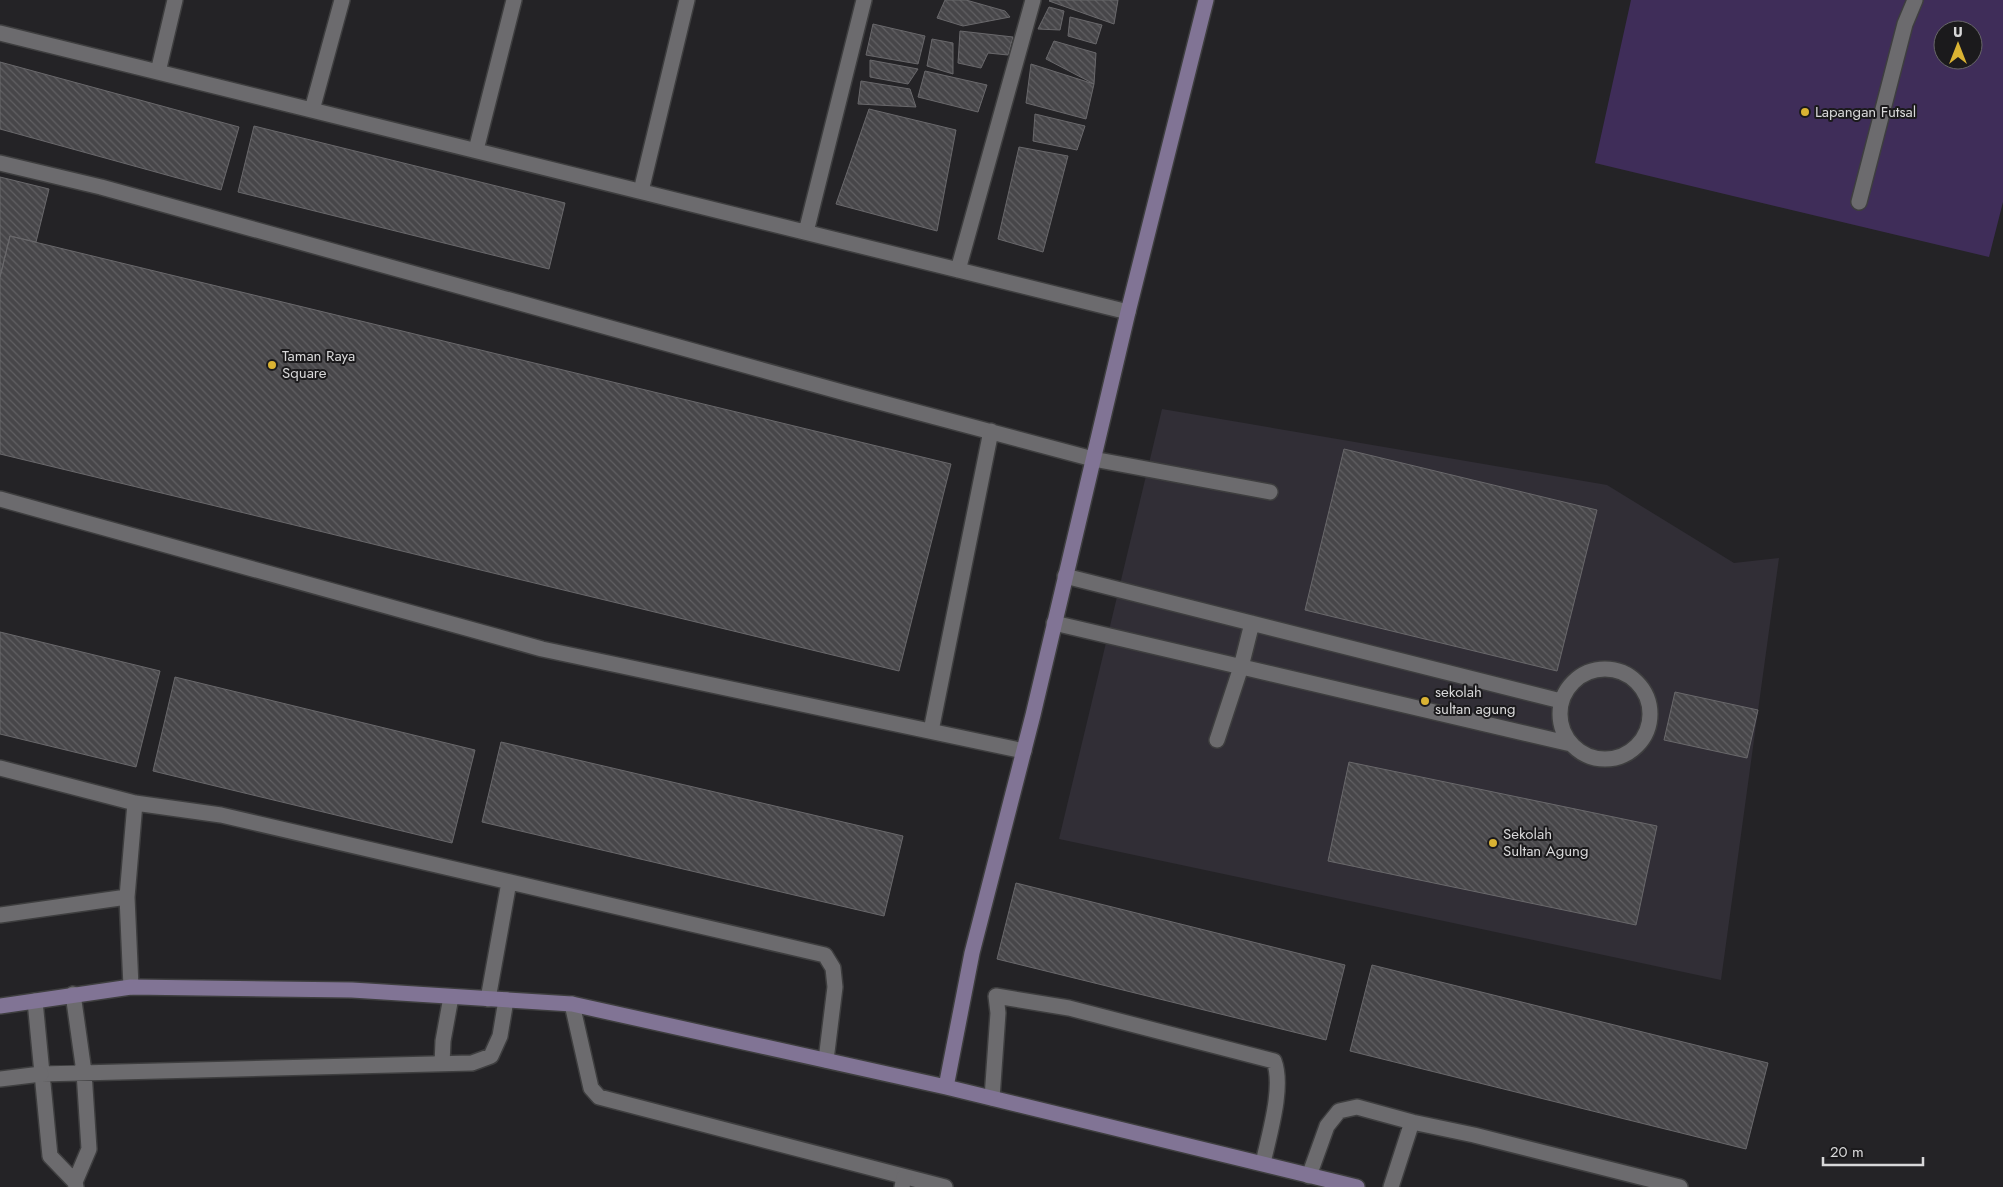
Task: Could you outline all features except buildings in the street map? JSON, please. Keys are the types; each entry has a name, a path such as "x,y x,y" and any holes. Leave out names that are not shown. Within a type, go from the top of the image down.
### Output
{"street":[{"path":"158,72 175,0"},
{"path":"312,110 342,0"},
{"path":"476,150 514,0"},
{"path":"641,191 687,0"},
{"path":"806,232 864,0"},
{"path":"958,270 1033,0"},
{"path":"946,1087 972,953 1024,751 1128,312 1206,0"},
{"path":"1859,202 1905,24 1915,0"},
{"path":"0,33 1128,312"},
{"path":"0,163 101,188 1093,458 1270,492"},
{"path":"931,731 991,431"},
{"path":"0,499 542,649 1024,751"},
{"path":"1066,576 1561,701"},
{"path":"1054,624 1571,744"},
{"path":"1217,740 1241,667 1252,624"},
{"path":"1592,671 1620,672 1633,679 1649,702 1650,717 1647,731 1639,744 1627,754 1613,758 1598,758 1583,754 1571,744 1563,731 1560,717 1561,701 1568,688 1579,678 1592,671"},
{"path":"0,768 135,803 221,815 825,955 834,968 835,987 826,1060"},
{"path":"131,987 127,897 135,803"},
{"path":"488,999 509,882"},
{"path":"0,915 127,897"},
{"path":"0,1006 131,987 352,990 572,1004 946,1087 1263,1163 1308,1182 1357,1187"},
{"path":"35,1001 50,1156 76,1185 89,1150 84,1072 73,994"},
{"path":"992,1098 998,1013 996,996 1069,1008 1274,1061 1278,1071 1278,1088 1263,1163"},
{"path":"442,1064 443,1041 451,997"},
{"path":"0,1078 84,1072 472,1063 491,1056 500,1036 506,1000"},
{"path":"572,1004 591,1088 599,1097 903,1182 945,1187"},
{"path":"1308,1182 1327,1126 1339,1111 1357,1107 1680,1187"},
{"path":"1391,1187 1412,1122"}],"shaded area":[{"name":"Lapangan Futsal","path":"1631,0 2003,0 2003,202 1989,257 1595,163"},
{"name":"sekolah sultan agung","path":"1162,409 1607,485 1734,563 1779,558 1721,980 1059,839"}],"place":[{"name":"Lapangan Futsal","path":"1805,112"},
{"name":"Taman Raya Square","path":"272,365"},
{"name":"sekolah sultan agung","path":"1425,701"},
{"name":"Sekolah Sultan Agung","path":"1493,843"}]}
